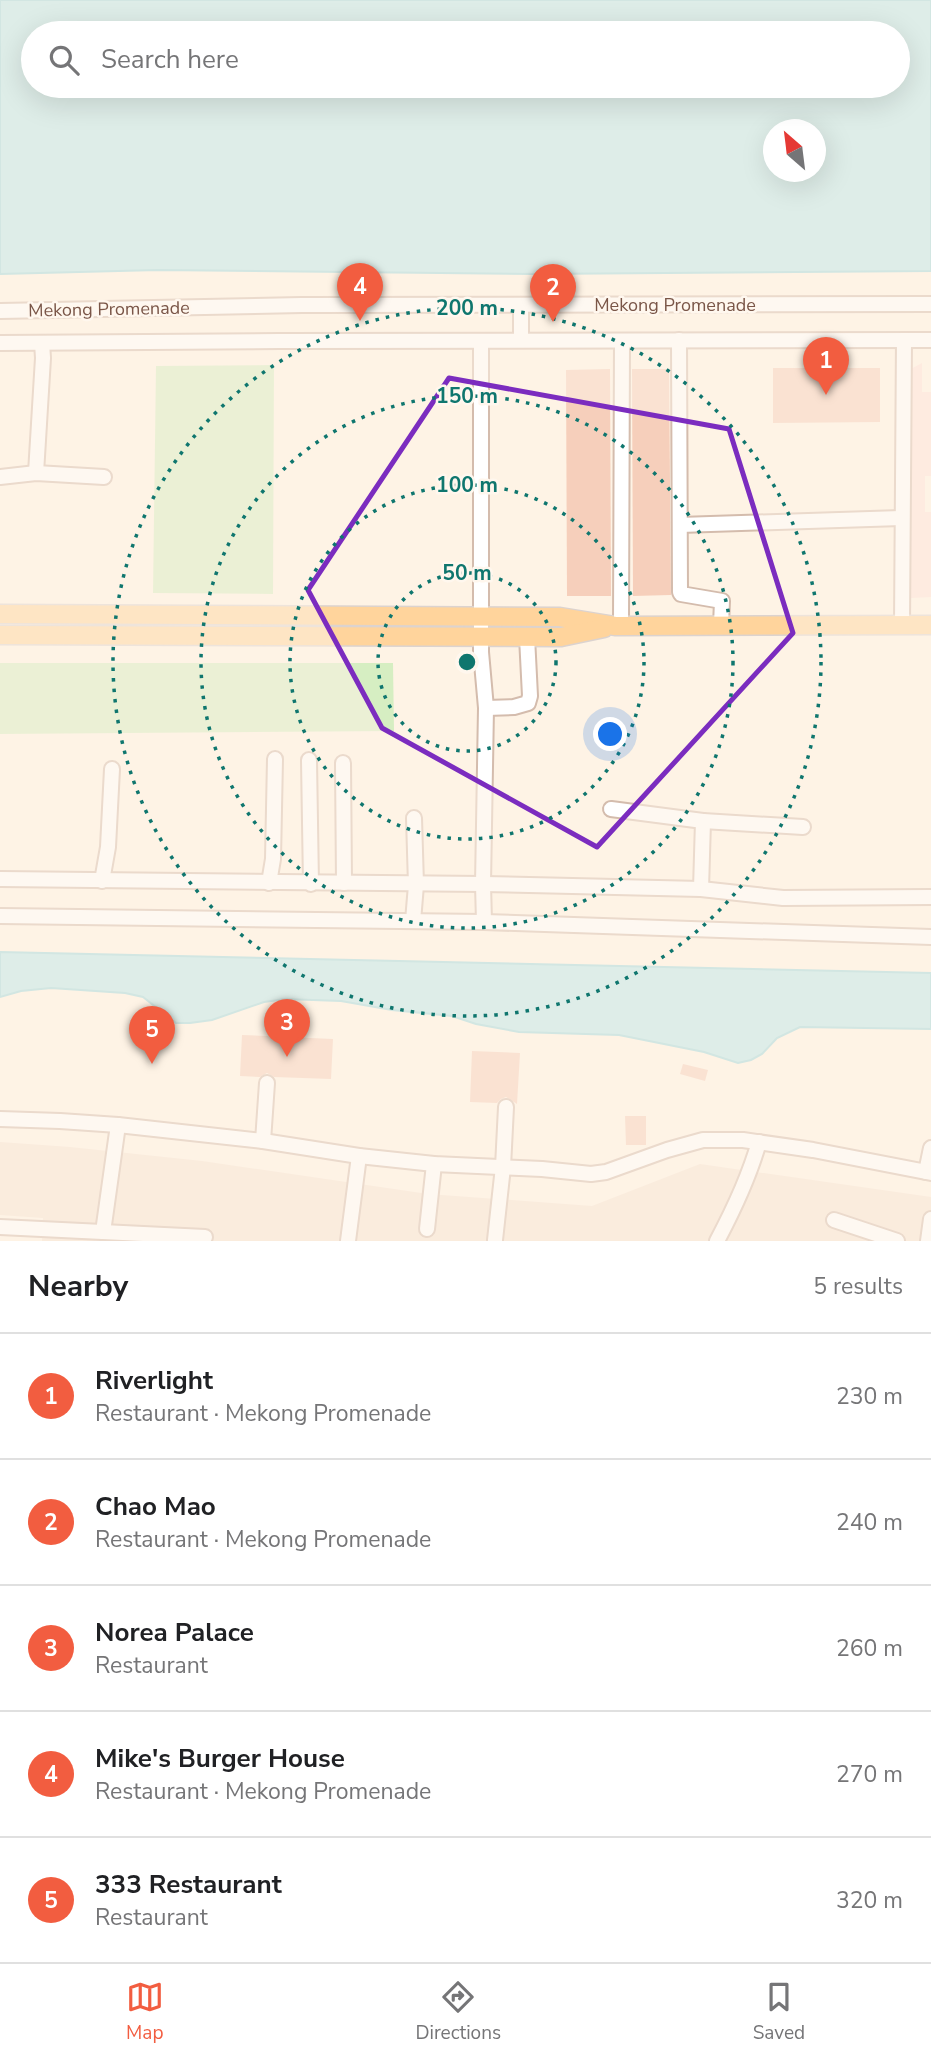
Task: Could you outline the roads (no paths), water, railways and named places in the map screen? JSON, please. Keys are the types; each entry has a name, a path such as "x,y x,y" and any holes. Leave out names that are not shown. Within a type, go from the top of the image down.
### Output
{"main road":[{"path":"0,614 561,617 618,625 931,625"},
{"path":"0,635 561,638 618,625"}],"street":[{"name":"Mekong Promenade","path":"0,311 302,306 931,304"},
{"path":"521,305 521,340"},
{"path":"679,340 680,592 722,601 721,625"},
{"path":"902,625 904,340"},
{"path":"0,343 931,340"},
{"path":"481,341 481,636 486,708 484,922"},
{"path":"618,625 622,341"},
{"path":"36,473 43,358 41,343"},
{"path":"0,477 36,473 104,477"},
{"path":"680,524 901,518"},
{"path":"486,708 514,707 528,703 530,696 527,637"},
{"path":"269,883 273,859 275,759"},
{"path":"309,760 311,884"},
{"path":"343,763 344,883"},
{"path":"102,881 108,847 112,769"},
{"path":"611,809 703,821 803,828"},
{"path":"413,921 416,885 414,818"},
{"path":"701,889 703,821"},
{"path":"0,879 483,884 701,889 783,898 931,897"},
{"path":"0,916 484,922 931,937"},
{"path":"263,1141 267,1083"},
{"path":"495,1240 506,1107"},
{"path":"0,1119 118,1125 434,1164 598,1174 703,1140 759,1142 928,1172 931,1148"},
{"path":"103,1232 118,1125"},
{"path":"718,1241 736,1205 759,1142"},
{"path":"348,1241 359,1156"},
{"path":"427,1229 434,1164"},
{"path":"928,1241 931,1219"},
{"path":"834,1220 897,1241"},
{"path":"0,1227 33,1235 103,1232 205,1237"}],"water":[{"path":"0,0 931,0 931,271 534,274 158,270 0,274"},
{"path":"0,952 931,973 931,1029 800,1027 777,1038 762,1054 738,1063 704,1052 619,1035 519,1032 476,1024 452,1016 341,1001 285,999 264,1002 212,1020 176,1023 143,997 125,993 51,988 21,991 0,997"}],"place":[{"name":"Mike's Burger House","path":"360,321"},
{"name":"Chao Mao","path":"553,322"},
{"name":"Riverlight","path":"826,395"},
{"name":"Norea Palace","path":"287,1057"},
{"name":"333 Restaurant","path":"152,1064"}]}
